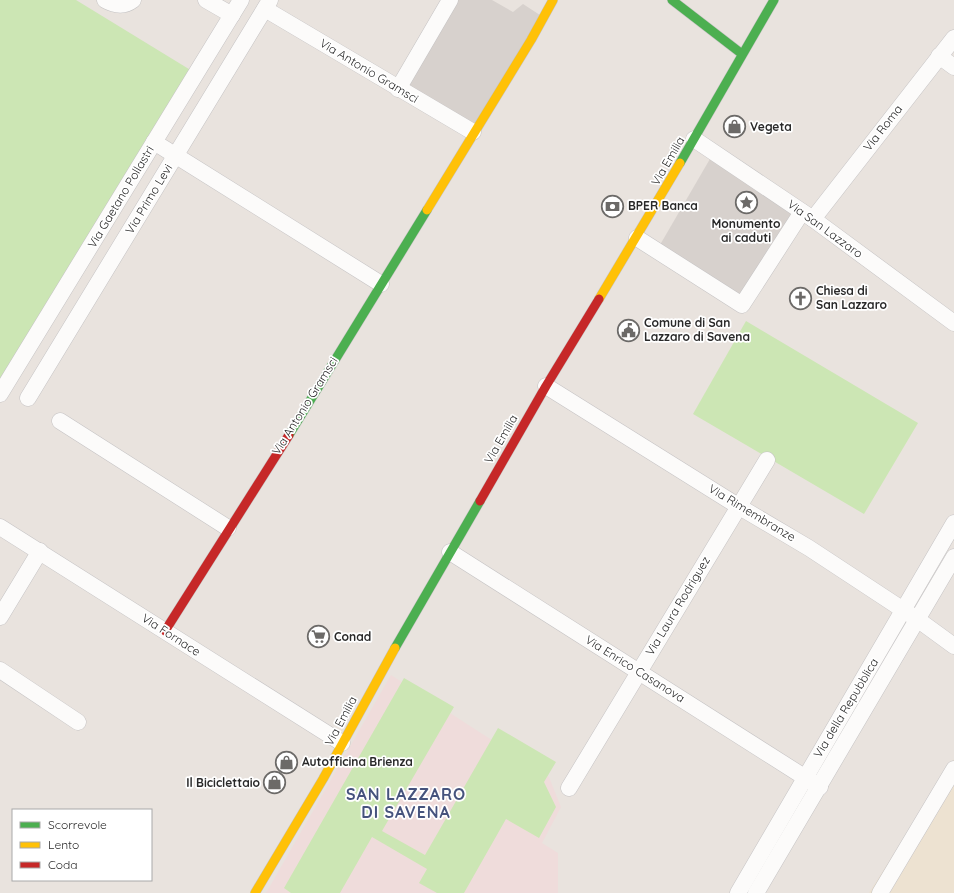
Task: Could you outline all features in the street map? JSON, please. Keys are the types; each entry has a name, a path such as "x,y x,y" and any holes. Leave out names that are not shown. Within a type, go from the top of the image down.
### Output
{"main road":[{"name":"Via Antonio Gramsci","path":"165,632 228,528 305,409 473,132 531,40 553,0"},
{"path":"672,0 742,54"},
{"name":"Via Emilia","path":"255,893 324,780 342,743 546,386 637,238 774,0"}],"street":[{"path":"104,0 119,5 124,5 133,0"},
{"path":"206,0 232,15"},
{"name":"Via Gaetano Pollastri","path":"0,394 241,0"},
{"path":"398,89 450,0"},
{"name":"Via Antonio Gramsci","path":"267,4 398,89 473,132"},
{"name":"Via Primo Levi","path":"28,398 267,4"},
{"name":"Via Roma","path":"637,238 742,305 807,216 954,38"},
{"path":"939,56 954,67"},
{"name":"Via San Lazzaro","path":"694,140 807,216 954,323"},
{"path":"154,142 175,157 381,284"},
{"name":"Via Rimembranze","path":"546,386 738,506 809,548 917,619 954,646"},
{"path":"60,422 228,528"},
{"name":"Via Laura Rodriguez","path":"569,788 767,460"},
{"name":"Via della Repubblica","path":"738,893 954,523"},
{"name":"Via Fornace","path":"0,526 342,743"},
{"path":"0,617 40,551"},
{"name":"Via Enrico Casanova","path":"450,552 820,787"},
{"name":"Via della Repubblica","path":"756,893 820,787 954,557"},
{"path":"0,670 78,722"},
{"path":"880,893 954,768"}],"shaded area":[{"path":"450,0 492,0 513,12 523,4 543,17 473,132 398,89"},
{"path":"714,152 802,212 742,305 657,250"},
{"path":"391,675 549,777 561,807 542,843 558,853 558,893 266,893"},
{"path":"954,759 954,893 869,893"}],"green space":[{"path":"0,0 76,0 197,74 0,397"},
{"path":"746,321 918,423 864,514 693,414"},
{"path":"404,678 454,707 382,831 425,855 498,728 556,762 544,782 556,807 539,838 506,819 464,893 437,893 419,883 427,869 372,837 340,893 291,893 284,888"}],"traffic: fast":[{"path":"672,0 742,54"},
{"path":"680,163 774,0"},
{"path":"289,435 427,210"},
{"path":"395,648 480,501"}],"traffic: slow":[{"path":"427,210 531,40 553,0"},
{"path":"599,299 680,163"},
{"path":"255,893 323,779 395,648"}],"traffic: jam":[{"path":"480,501 546,386 599,299"},
{"path":"165,631 289,435"}],"place":[{"name":"Vegeta","path":"734,127"},
{"name":"Monumento ai caduti","path":"746,203"},
{"name":"BPER Banca","path":"613,206"},
{"name":"Chiesa di San Lazzaro","path":"800,298"},
{"name":"Comune di San Lazzaro di Savena","path":"628,330"},
{"name":"Conad","path":"319,637"},
{"name":"Autofficina Brienza","path":"286,762"},
{"name":"Il Biciclettaio","path":"275,783"}],"district":[{"name":"SAN LAZZARO DI SAVENA","path":"406,803"}]}
